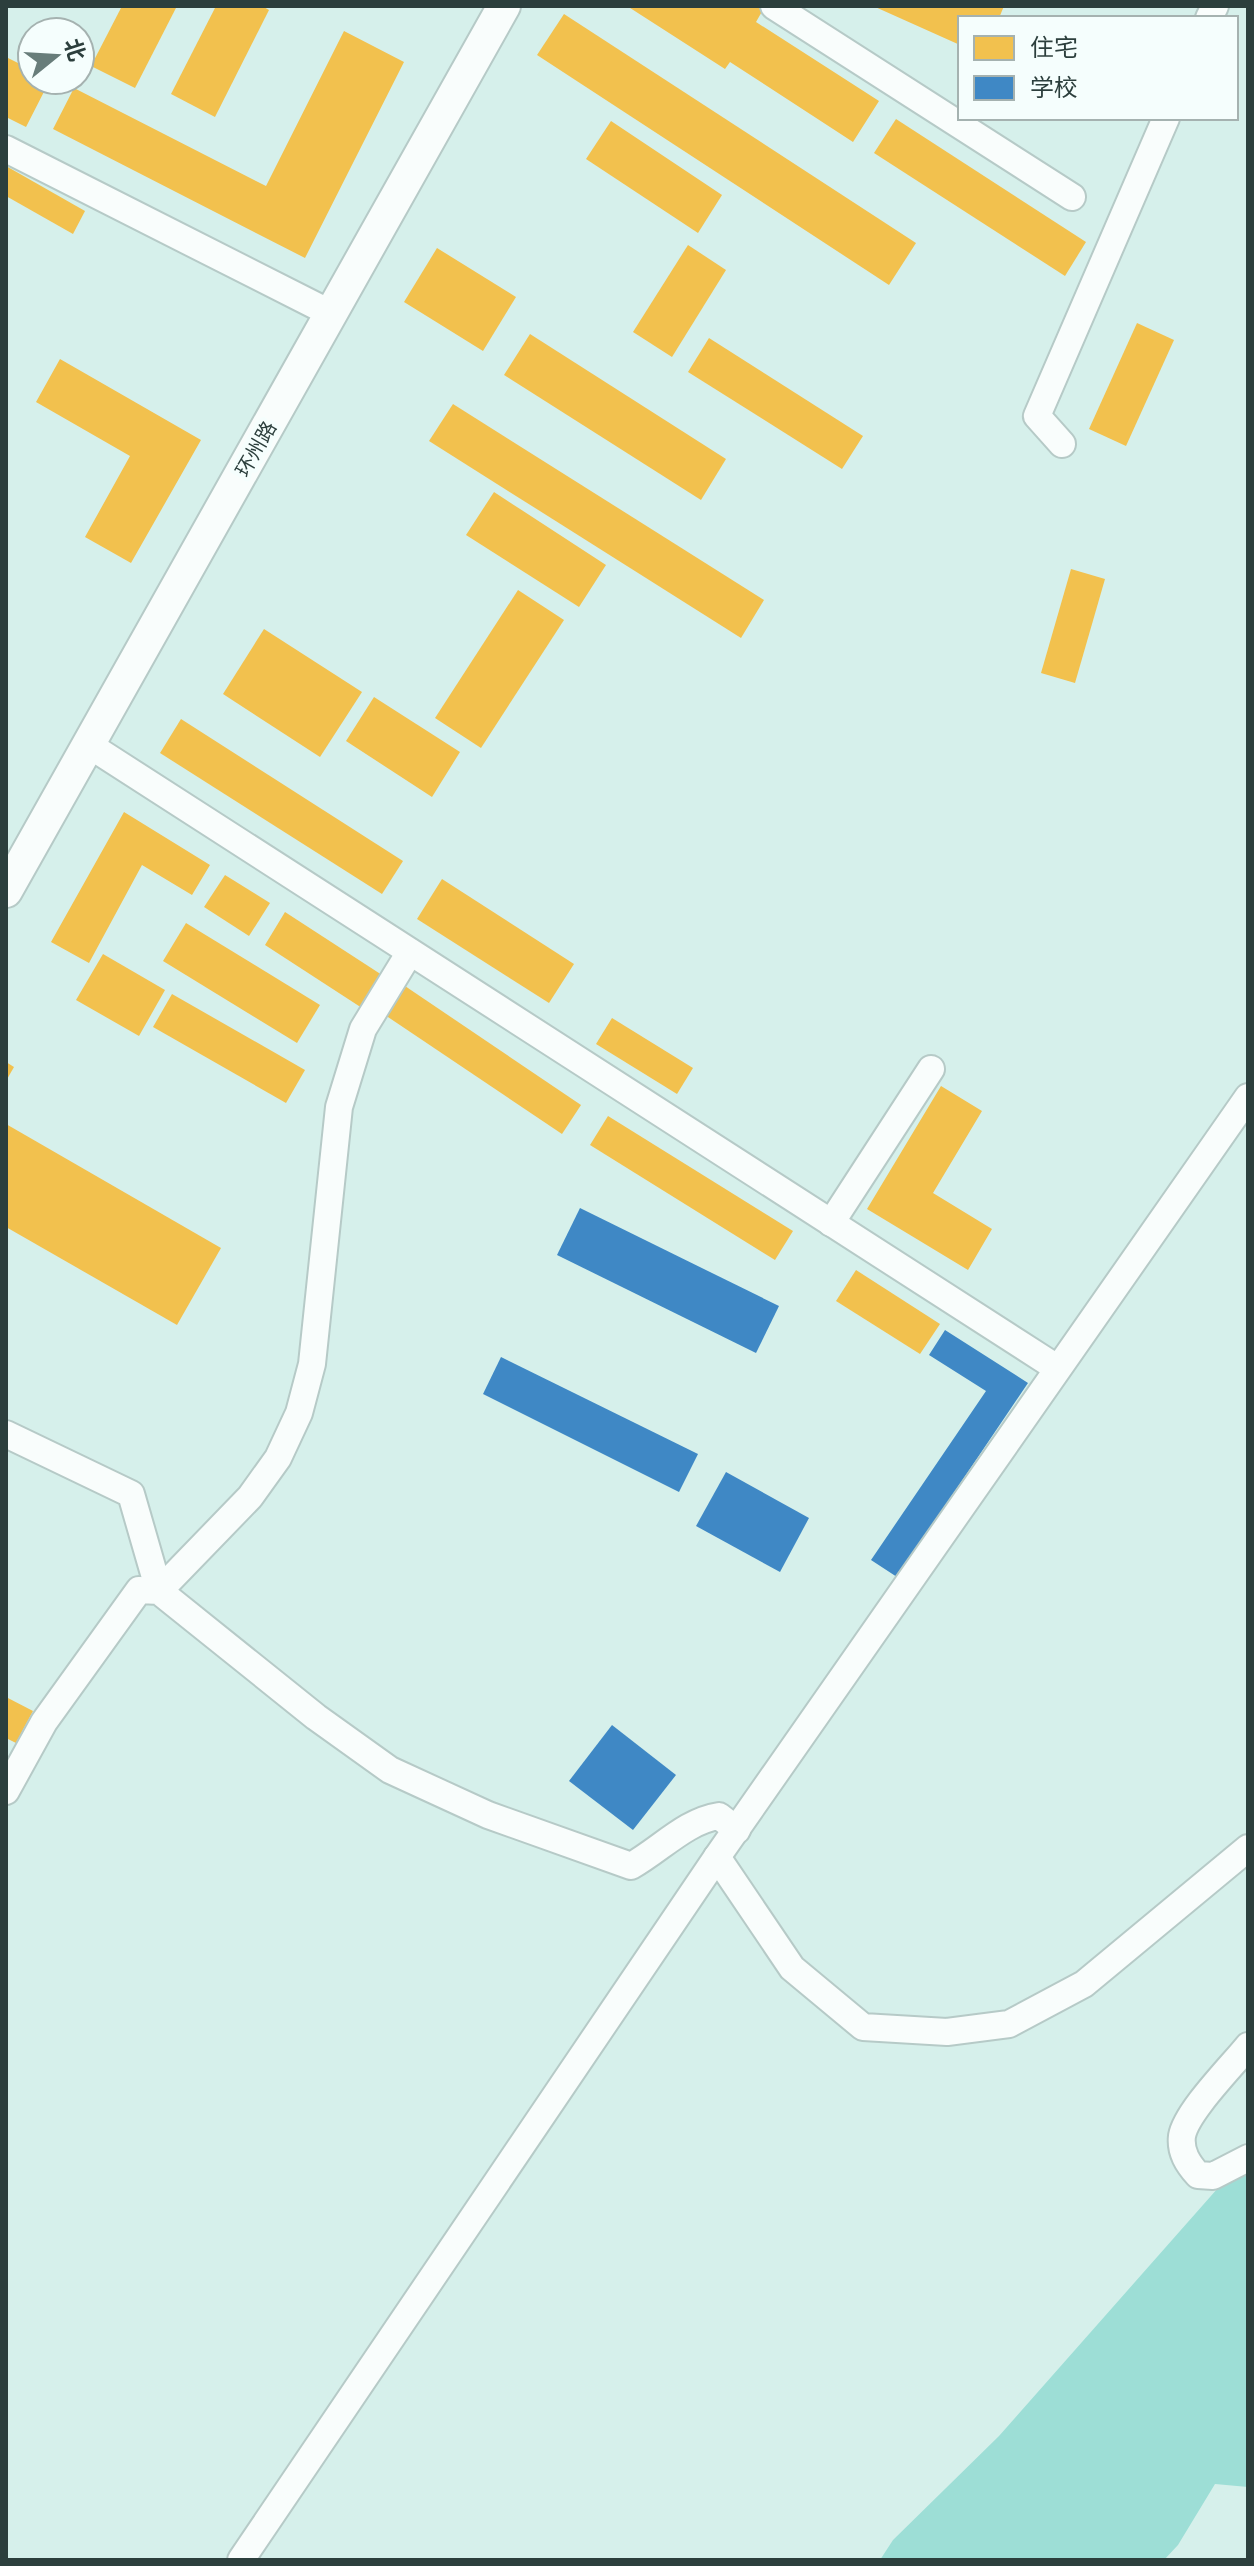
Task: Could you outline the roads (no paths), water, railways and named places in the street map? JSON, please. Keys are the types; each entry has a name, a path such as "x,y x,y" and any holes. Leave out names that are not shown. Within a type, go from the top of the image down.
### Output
{"main road":[{"name":"环州路","path":"6,891 504,6"}],"street":[{"path":"774,6 1072,197"},
{"path":"1062,444 1037,416 1165,120"},
{"path":"6,149 332,314"},
{"path":"89,745 1057,1368"},
{"path":"6,1791 44,1722 139,1590 159,1591 265,1478 299,1413 312,1364 339,1107 363,1029 410,952"},
{"path":"831,1223 931,1069"},
{"path":"241,2560 717,1857 1248,1097"},
{"path":"6,1434 131,1494 159,1591 316,1717 390,1770 488,1815 631,1866 662,1849 698,1819 719,1816 737,1830"},
{"path":"717,1857 792,1968 863,2027 947,2032 1009,2024 1084,1984 1248,1848"},
{"path":"1248,2046 1192,2116 1182,2136 1186,2161 1198,2175 1213,2176 1248,2158"}]}
